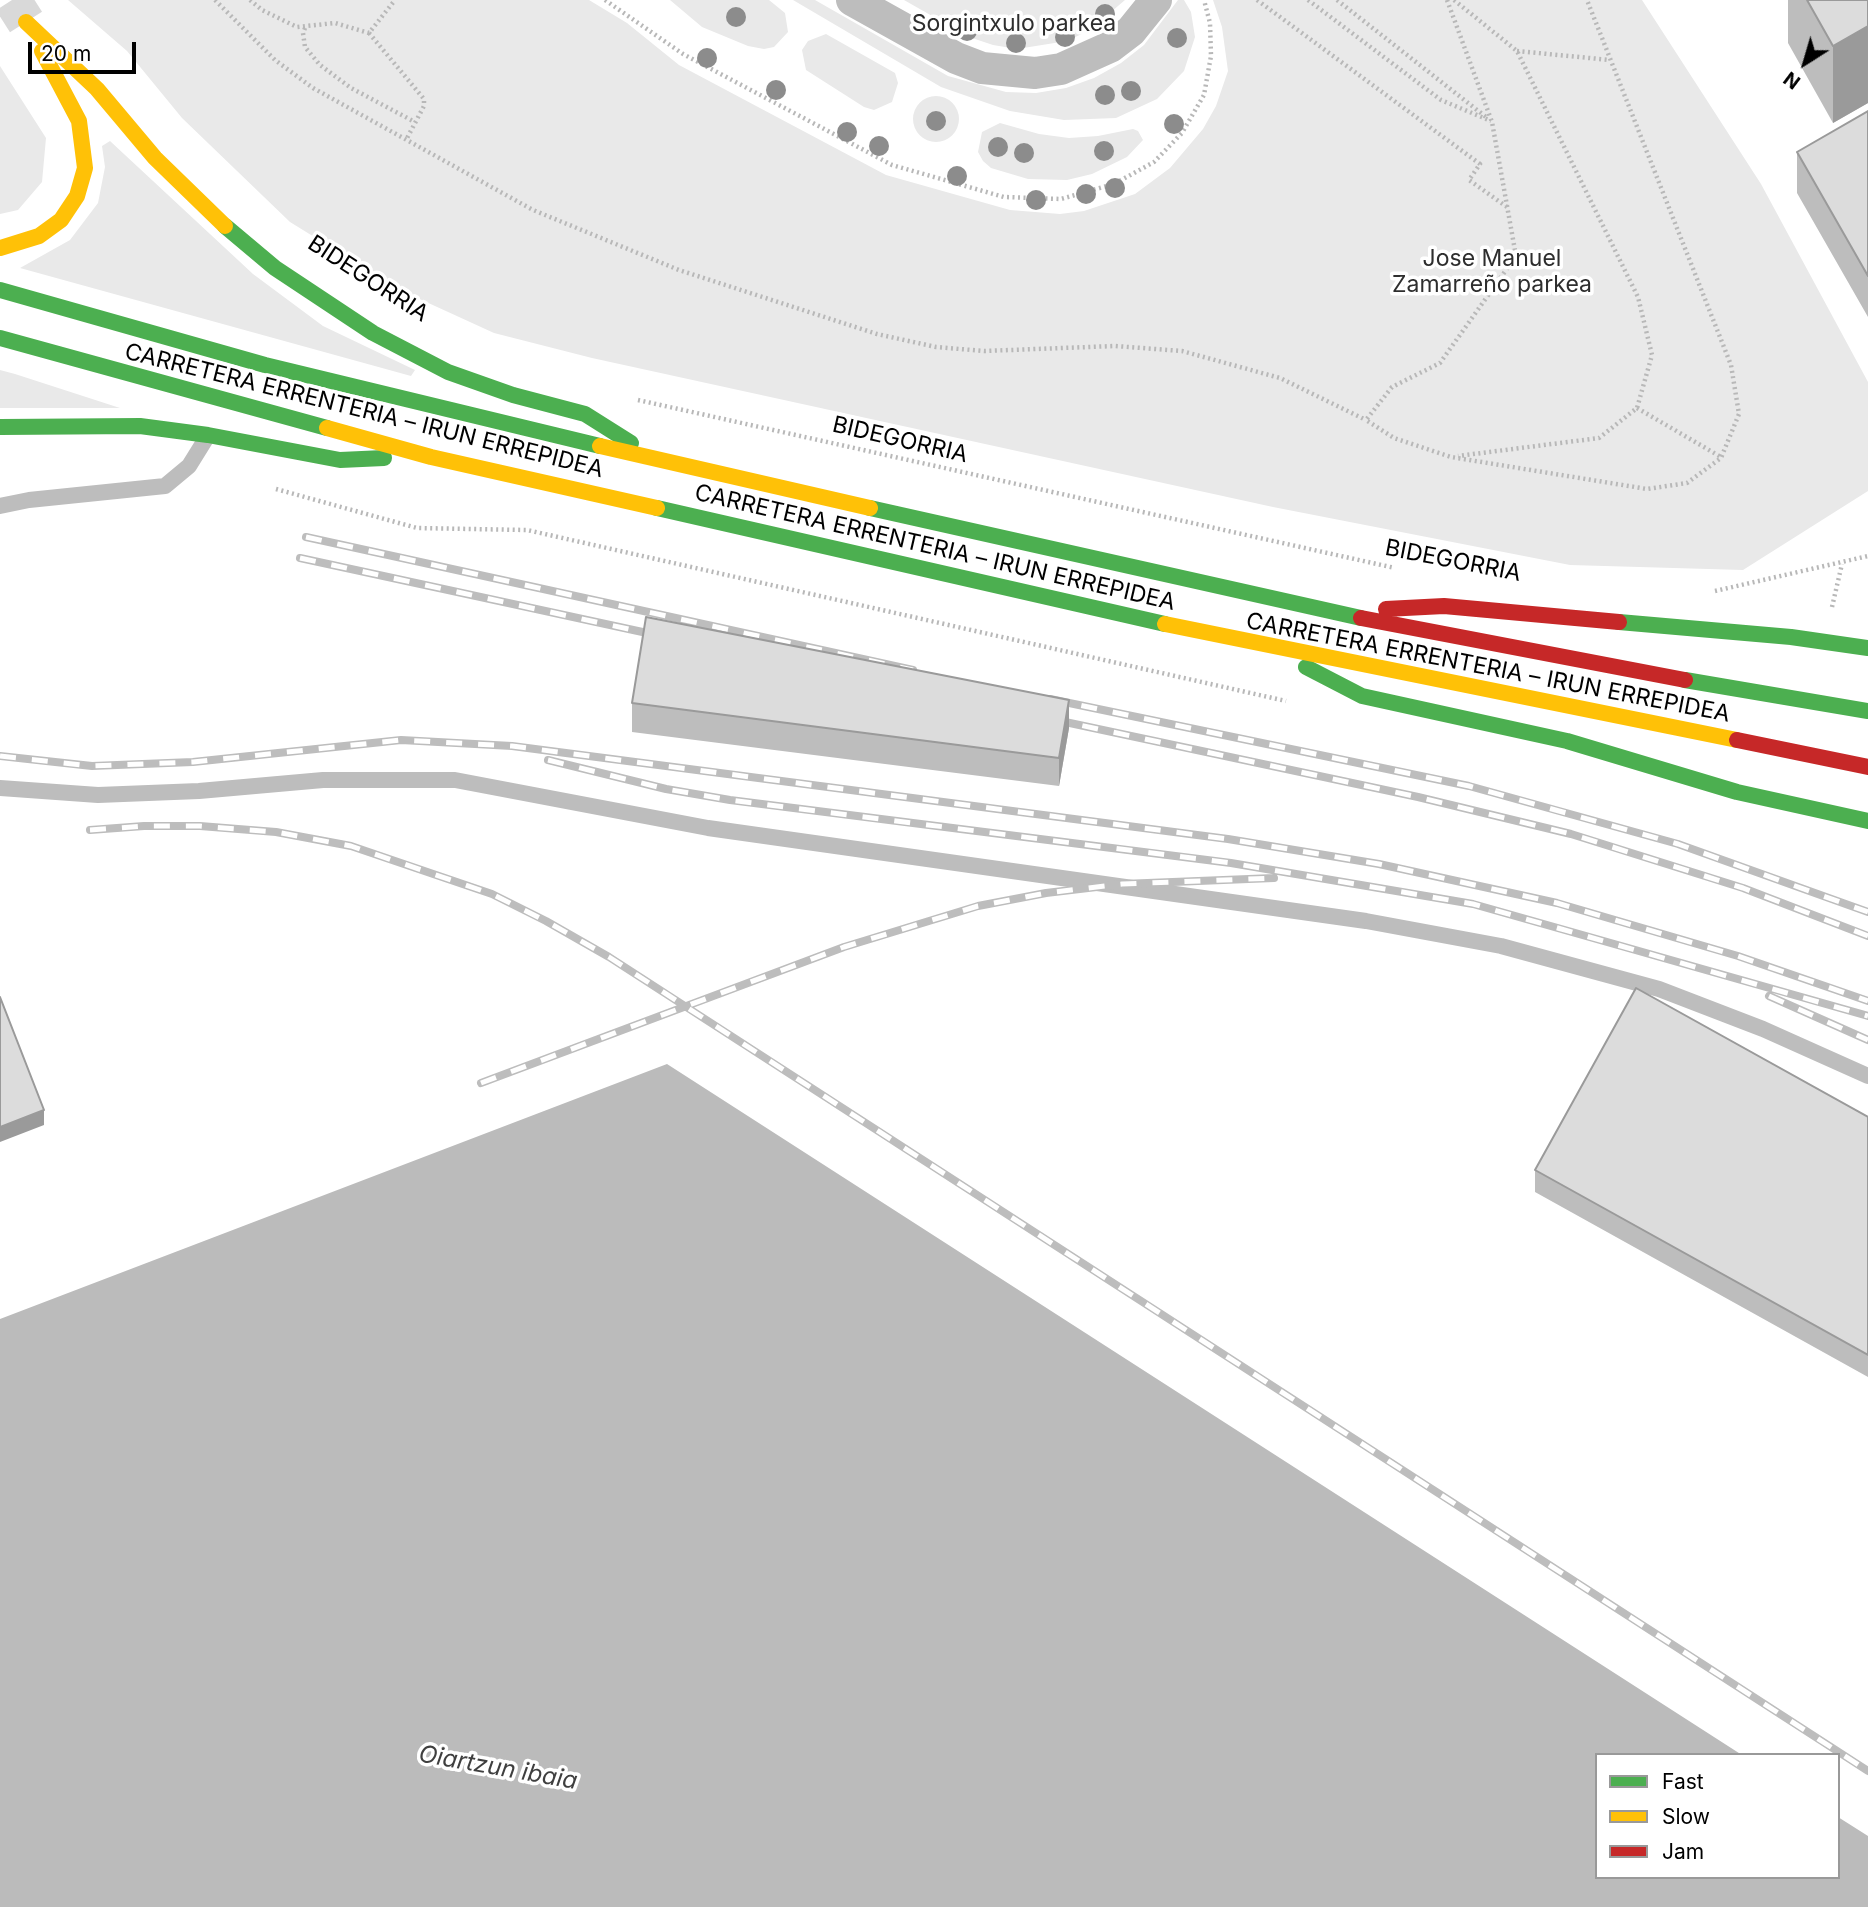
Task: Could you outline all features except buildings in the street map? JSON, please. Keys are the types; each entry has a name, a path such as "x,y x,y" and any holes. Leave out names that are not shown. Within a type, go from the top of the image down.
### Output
{"main road":[{"path":"0,248 39,236 61,220 77,196 85,168 79,121 26,22 96,89 155,158 217,219 275,268 373,333 449,372 513,395 585,414 657,459"},
{"name":"CARRETERA ERRENTERIA – IRUN ERREPIDEA","path":"0,290 355,388 1335,612 1599,666 1868,711"},
{"name":"CARRETERA ERRENTERIA – IRUN ERREPIDEA","path":"0,338 432,457 1267,646 1868,767"},
{"path":"0,427 140,426 208,435 340,460 432,457"},
{"path":"1335,612 1444,606 1791,638 1868,648"},
{"path":"1267,646 1362,695 1567,741 1737,792 1868,821"}],"street":[{"path":"852,0 956,58 982,68 1035,73 1061,69 1110,47 1131,31 1156,0"}],"lane":[{"path":"0,506 29,500 166,486 189,466 208,435"},
{"path":"0,788 98,795 200,791 323,780 455,780 708,828 1352,919 1501,946 1659,989 1763,1029 1868,1076"}],"path":[{"path":"215,0 275,60 303,81 533,210 654,260 784,306 877,334 936,346 984,351 1115,346 1182,351 1280,378 1366,420 1394,438 1451,457 1647,489 1687,483 1721,458 1739,414 1731,365 1587,0"},
{"path":"250,0 283,21 306,28 335,23 369,33 424,99 424,106 413,121 406,139"},
{"path":"369,33 395,0"},
{"path":"605,0 683,54 892,165 1004,197 1061,199 1114,184 1154,162 1182,133 1204,95 1211,56 1210,23 1204,0"},
{"path":"1257,0 1480,164 1469,180 1508,208"},
{"path":"1308,0 1441,100 1492,122"},
{"path":"1337,0 1492,122"},
{"path":"1366,420 1392,387 1440,363 1516,256 1492,122 1447,0"},
{"path":"1451,457 1599,438 1637,408 1652,355 1638,297 1517,51 1454,0"},
{"path":"306,28 303,33 304,47 320,65 351,88 413,121"},
{"path":"1517,51 1610,60"},
{"name":"BIDEGORRIA","path":"634,399 1402,570"},
{"path":"1637,408 1721,458"},
{"path":"269,488 417,528 527,530 1296,703"},
{"path":"1706,592 1868,556"}],"green space":[{"name":"Jose Manuel Zamarreño parkea","path":"68,0 589,0 627,23 679,65 886,175 1010,210 1060,214 1084,211 1135,194 1170,168 1203,129 1216,106 1228,71 1222,27 1213,0 1642,0 1761,184 1868,382 1868,491 1743,570 1570,565 1273,507 592,358 494,333 400,290 290,222 182,118 127,51"},
{"path":"670,0 769,0 785,13 788,32 774,47 764,49 748,46 702,27"},
{"path":"793,0 815,0 948,76 1006,92 1036,93 1066,88 1094,78 1121,63 1144,45 1178,0 1184,0 1191,12 1195,37 1184,71 1157,99 1116,118 1064,120 1010,111 941,87"},
{"name":"Sorgintxulo parkea","path":"904,0 1125,0 1090,30 1067,41 1017,49 969,37"},
{"path":"826,34 895,73 898,83 892,102 874,110 864,107 806,70 802,50 808,41"},
{"path":"0,66 46,138 42,182 18,210 0,214"},
{"path":"936,96 952,103 959,119 952,135 936,142 920,135 913,119 920,103"},
{"path":"1000,123 1039,134 1069,138 1133,129 1138,131 1143,140 1127,157 1092,174 1067,180 1028,179 991,168 978,152 982,132"},
{"path":"110,141 253,274 323,326 415,370 411,376 20,268 70,240 98,203 105,167 102,146"},
{"path":"0,370 15,374 120,408 0,408"}],"water":[{"name":"Oiartzun ibaia","path":"667,1064 1739,1753 1595,1753 1595,1879 1840,1879 1840,1818 1868,1836 1868,1907 0,1907 0,1319"}],"tunnel":[{"path":"12,0 26,22"}],"railway":[{"path":"306,537 913,670"},
{"path":"300,558 661,636"},
{"path":"1050,699 1469,786 1678,844 1868,912"},
{"path":"1051,719 1418,797 1571,834 1743,888 1868,936"},
{"path":"0,756 92,766 193,762 401,740 512,746 1228,839 1379,864 1557,903 1738,956 1868,1001"},
{"path":"548,760 666,789 730,800 1231,863 1473,904 1868,1016"},
{"path":"90,830 200,826 276,832 351,846 492,894 546,921 609,957 1868,1771"},
{"path":"481,1083 844,947 978,906 1046,893 1122,884 1274,878"},
{"path":"1769,996 1868,1040"}],"traffic: fast":[{"path":"225,226 275,268 373,333 448,372 513,395 585,414 631,443"},
{"path":"0,290 265,365 600,446"},
{"path":"0,338 327,428"},
{"path":"0,427 140,426 208,435 340,460 384,458"},
{"path":"657,508 1165,624"},
{"path":"870,508 1361,618"},
{"path":"1619,622 1791,637 1868,648"},
{"path":"1306,667 1362,696 1567,741 1737,792 1868,821"},
{"path":"1685,680 1868,711"}],"traffic: slow":[{"path":"26,22 97,89 155,158 225,226"},
{"path":"0,248 39,236 61,220 77,196 85,168 79,121 42,51"},
{"path":"327,428 431,457 657,508"},
{"path":"600,446 870,508"},
{"path":"1165,624 1737,740"}],"traffic: jam":[{"path":"1386,609 1444,606 1619,622"},
{"path":"1361,618 1685,680"},
{"path":"1737,740 1868,767"}]}
